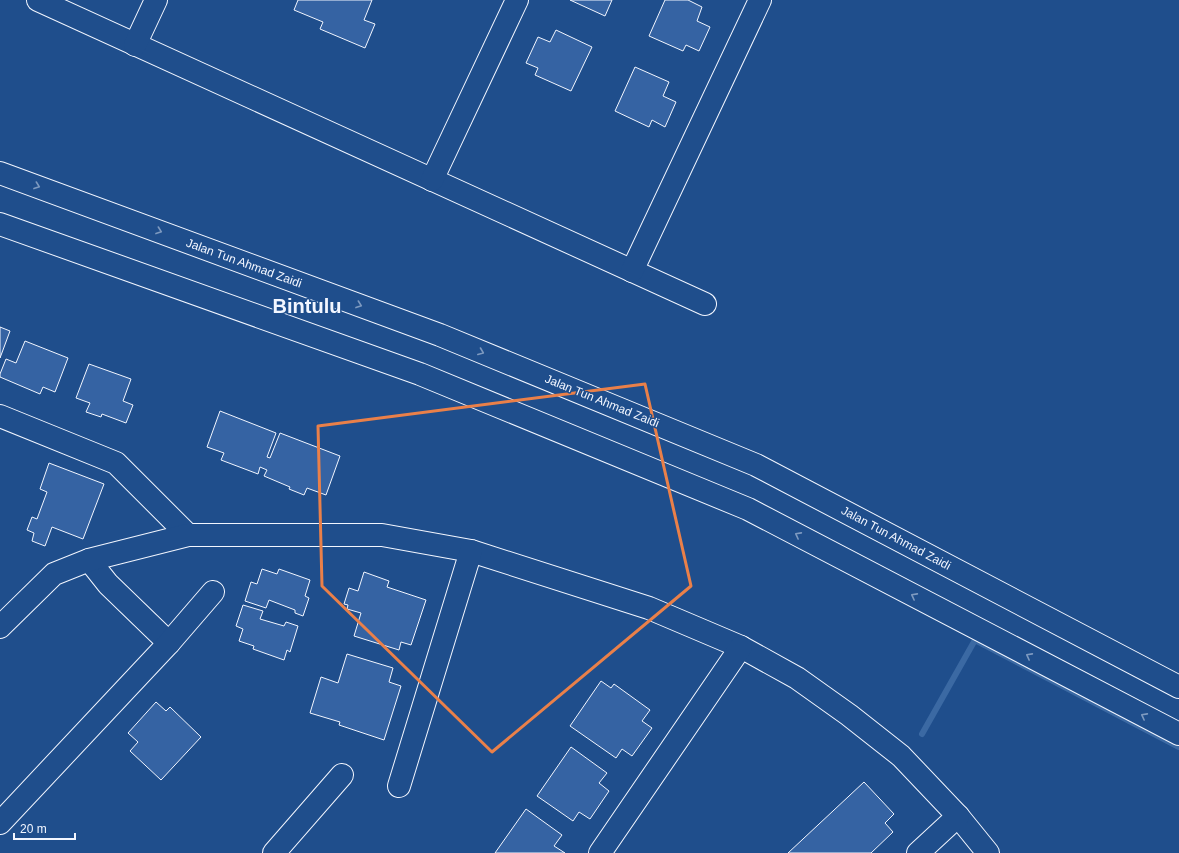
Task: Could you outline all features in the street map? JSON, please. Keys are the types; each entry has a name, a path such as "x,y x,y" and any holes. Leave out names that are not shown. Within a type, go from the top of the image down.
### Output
{"street":[{"path":"38,0 705,304"},
{"path":"135,45 156,0"},
{"path":"432,180 517,0"},
{"path":"632,271 760,0"},
{"name":"Jalan Tun Ahmad Zaidi","path":"0,173 440,335 756,465 1179,687"},
{"path":"0,224 420,374 748,509 1179,734"},
{"path":"0,416 116,463 188,535"},
{"path":"0,627 54,574 89,560 188,535 382,535 471,552 649,608 741,647 797,678 849,715 901,756 958,816 988,853"},
{"path":"399,786 471,552"},
{"path":"89,560 108,584 170,643"},
{"path":"0,823 170,643 213,592"},
{"path":"600,853 741,647"},
{"path":"274,853 342,775"},
{"path":"918,853 958,816"}],"highlighted area":[{"path":"645,384 691,586 492,752 322,586 318,426"}],"building":[{"path":"298,0 372,0 364,20 375,24 365,48 320,29 323,22 294,10"},
{"path":"570,0 612,0 605,16"},
{"path":"665,0 688,0 702,7 697,21 710,27 699,51 686,45 683,51 649,36"},
{"path":"556,30 592,47 571,91 535,75 538,68 526,63 538,37 550,42"},
{"path":"635,67 669,82 663,96 676,102 665,127 652,120 649,127 615,111"},
{"path":"0,327 10,331 0,358"},
{"path":"25,341 68,358 55,392 43,387 40,394 0,377 6,359 16,363"},
{"path":"89,364 131,379 123,401 133,405 126,423 102,414 101,417 86,412 90,403 76,398"},
{"path":"220,411 276,433 267,457 270,458 280,433 340,456 326,495 307,488 304,495 289,489 290,487 264,476 267,470 260,467 258,474 221,460 224,453 207,447"},
{"path":"49,463 104,484 83,539 52,527 45,546 32,541 34,533 27,530 32,517 37,519 47,492 40,489"},
{"path":"262,569 277,574 279,569 310,580 305,596 309,598 303,616 295,613 295,610 269,600 266,608 245,601 251,582 257,584"},
{"path":"364,572 389,581 387,587 426,600 411,645 401,642 399,650 354,636 361,613 347,609 348,605 344,604 349,588 358,591"},
{"path":"243,605 263,611 260,619 284,626 286,622 298,626 290,652 287,650 284,660 253,649 254,646 239,641 243,629 236,626"},
{"path":"347,654 393,668 389,682 401,686 384,740 339,725 340,722 310,713 321,677 338,683"},
{"path":"601,681 611,688 614,684 650,710 642,721 652,728 632,756 622,749 616,758 570,726"},
{"path":"156,702 166,711 170,707 201,737 161,780 130,751 138,742 128,733"},
{"path":"571,747 607,773 599,783 609,791 590,819 579,812 573,821 537,796"},
{"path":"864,782 894,814 885,823 893,832 871,853 788,853"},
{"path":"526,809 562,835 554,846 565,853 495,853"}],"waterway":[{"path":"922,734 975,640 1179,747"}],"district":[{"name":"Bintulu","path":"307,306"}]}
